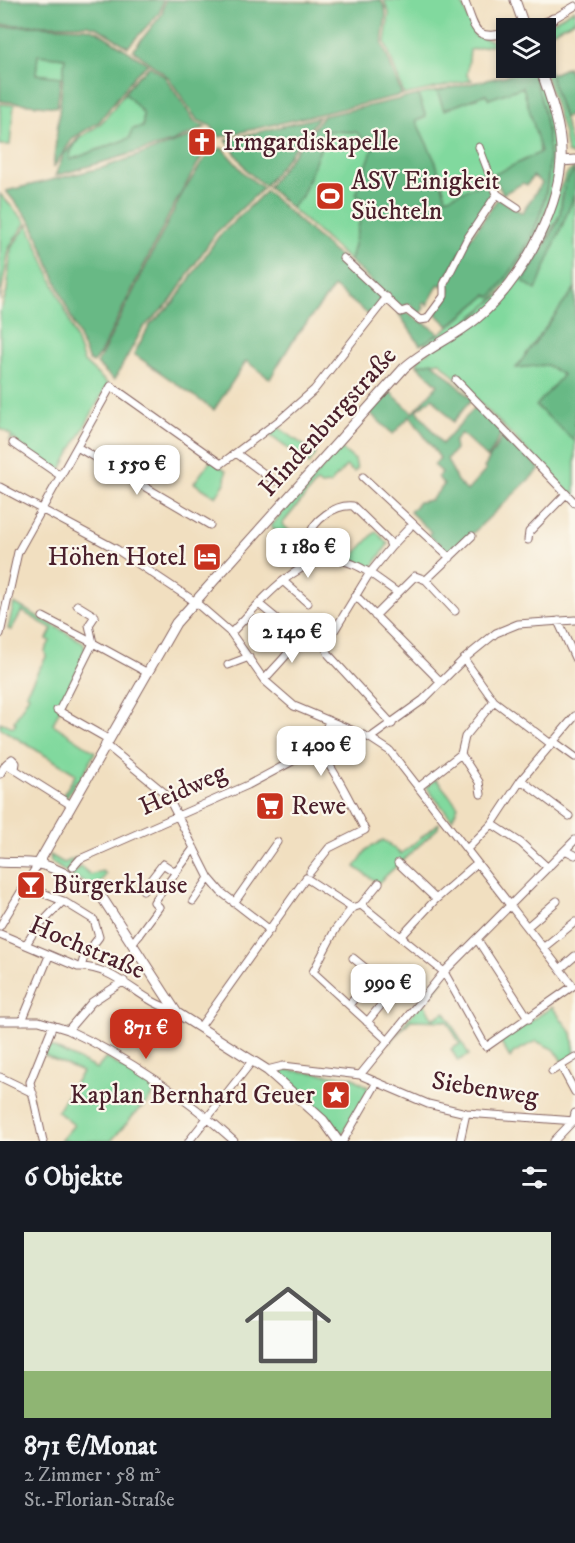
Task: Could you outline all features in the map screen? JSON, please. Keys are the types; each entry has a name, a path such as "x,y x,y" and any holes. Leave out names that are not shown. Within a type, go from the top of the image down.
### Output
{"main road":[{"path":"515,0 523,18"},
{"name":"Hindenburgstraße","path":"38,864 168,634 194,601 404,368 421,353 474,321 501,295 531,250 549,212 561,160 550,96 544,78"},
{"path":"561,160 575,160"},
{"path":"0,862 38,864 90,889 103,899 175,1010"},
{"name":"Hochstraße","path":"175,1010 267,1070 323,1120 340,1141"}],"street":[{"path":"464,0 478,33 488,38 496,36"},
{"path":"555,18 575,6"},
{"path":"479,147 497,194 518,208"},
{"path":"344,258 400,312 407,310 420,320 427,319 444,296 444,284 467,239 497,194"},
{"path":"0,634 18,552 111,386 221,464 314,390 387,297"},
{"path":"456,380 575,503"},
{"path":"13,443 61,476"},
{"path":"77,447 210,525"},
{"path":"236,453 274,481"},
{"path":"363,477 450,558"},
{"path":"0,487 116,549 194,601 231,633 264,680 294,706 370,738 390,751 572,987 486,1047 444,972 361,905"},
{"path":"528,540 529,532 566,494"},
{"path":"315,561 309,546 311,532 331,510 345,505 353,506 389,541 391,547"},
{"path":"392,724 326,651 328,638 369,574 409,528"},
{"path":"426,580 472,536"},
{"path":"231,633 284,582 315,561 327,559 349,562 398,593"},
{"path":"375,616 415,576 426,580 455,611"},
{"path":"284,582 308,603"},
{"path":"0,594 9,600"},
{"path":"356,596 441,682"},
{"path":"77,605 95,616 82,638"},
{"path":"260,605 277,619"},
{"path":"43,617 146,672"},
{"path":"370,738 392,724 464,659 508,627 575,620"},
{"path":"558,621 575,658"},
{"path":"89,626 93,643 58,711 107,741 167,795 209,878 234,903 270,930"},
{"path":"264,680 282,657 294,648 300,636"},
{"path":"228,665 249,657"},
{"path":"464,659 494,701 575,757"},
{"path":"419,787 461,754 465,737 494,701"},
{"path":"467,849 492,824 521,780 575,716"},
{"path":"200,1027 329,848 365,830 338,776 328,766 318,748 329,722"},
{"name":"Heidweg","path":"73,867 80,859 248,785 318,748"},
{"path":"461,754 479,782 481,794"},
{"path":"0,774 6,764 72,804"},
{"path":"521,780 569,816"},
{"path":"492,824 521,843 548,867"},
{"path":"267,1070 283,1066 360,1075 444,972 575,840"},
{"path":"234,903 277,842"},
{"path":"132,944 159,907 154,902 194,848"},
{"path":"565,850 575,855"},
{"path":"398,863 436,899"},
{"path":"401,937 436,899 477,863"},
{"name":"Hindenburgstraße","path":"0,926 38,864"},
{"path":"143,890 163,864 175,872"},
{"path":"308,875 352,908"},
{"path":"193,901 209,878"},
{"path":"379,883 361,905 352,908 335,930 313,972 387,1040"},
{"path":"25,886 89,916 97,927 99,937 84,957 81,967"},
{"path":"527,927 557,901"},
{"path":"27,943 35,930 63,902"},
{"path":"543,948 575,922"},
{"name":"Hochstraße","path":"0,934 27,943 49,956 124,981 175,1010"},
{"path":"477,939 529,1019"},
{"path":"22,1021 49,956"},
{"path":"560,969 575,956"},
{"path":"349,1005 374,975 353,958"},
{"path":"68,1030 92,1002 124,981"},
{"path":"367,1022 390,994"},
{"path":"0,1021 52,1025 68,1030 113,1053 234,1141"},
{"path":"41,1141 30,1083 52,1025"},
{"path":"561,1066 575,1057"},
{"path":"189,1141 208,1120 253,1060"},
{"name":"Siebenweg","path":"552,1071 561,1066 575,1092"},
{"name":"Siebenweg","path":"360,1075 376,1084 428,1104 466,1113 574,1118"},
{"path":"0,1077 33,1093"},
{"path":"340,1141 376,1084"},
{"path":"460,1141 466,1113"},
{"path":"554,1141 574,1118"}],"green space":[{"path":"0,0 163,0 160,12 128,47 98,28 87,25 0,25"},
{"path":"165,0 326,2 380,0 386,10 383,45 402,95 220,137 211,126 197,120 168,77 133,50 162,14"},
{"path":"384,0 461,0 475,36 496,40 496,44 470,50 467,76 472,80 404,95 385,42 389,13"},
{"path":"575,9 575,20 556,30 556,20"},
{"path":"0,27 86,28 97,31 148,64 135,75 99,122 73,138 53,168 65,58 38,55 36,74 61,77 57,107 0,101"},
{"path":"38,55 65,58 63,78 36,74"},
{"path":"150,66 165,77 195,122 206,127 172,142 55,176 64,154 81,135 70,153 70,160 130,138 132,129 143,127 143,113 127,95 123,95 135,79"},
{"path":"568,67 575,83 575,113 564,118 551,78 556,78 556,72"},
{"path":"496,78 534,78 542,102 549,161 546,189 539,216 528,243 512,270 491,297 487,295 449,326 435,313 450,291 447,282 461,252 498,198 522,213 542,183 533,176 527,185 523,183 503,194 493,175 541,152 523,87 489,99 486,94 444,110 437,91"},
{"path":"534,78 539,78 546,98 554,126 556,153 554,181 537,234 508,281 490,302 465,325 426,347 425,342 448,328 487,295 492,296 529,243 540,216 547,189 548,132"},
{"path":"547,78 551,78 575,156 567,153 564,134"},
{"path":"523,87 538,136 540,154 493,175 487,183 446,198 436,163 416,121 426,117 418,95 437,91 444,110 486,94 489,98"},
{"path":"123,95 127,95 143,113 143,127 133,129 130,138 70,160 73,146 77,141 102,122"},
{"path":"418,95 426,117 416,121 436,163 446,198 491,180 494,190 442,286 439,284 427,305 425,302 422,304 424,308 419,315 411,304 399,307 350,261 360,220 370,204 356,195 373,148 356,132 327,131 302,196 291,208 268,187 323,116"},
{"path":"0,104 14,105 10,145 0,145"},
{"path":"319,117 265,186 248,172 226,140"},
{"name":"ASV Einigkeit Süchteln","path":"327,131 356,132 374,148 356,195 370,204 360,220 350,261 291,208 302,196"},
{"path":"196,135 197,153 205,151 172,209 100,354 93,363 89,361 32,223 6,191 105,167"},
{"path":"222,148 246,175 263,188 215,234 170,302 143,328 114,380 97,364 182,194 208,153"},
{"path":"575,167 562,195 560,214 523,281 536,289 575,194 575,288 517,367 547,365 563,375 537,406 575,441 575,499 440,362 417,365 418,360 511,286 567,174"},
{"path":"575,171 575,194 536,290 523,281 554,228 560,214 565,185"},
{"path":"266,191 384,297 369,315 334,287 292,342 270,379 246,361 214,410 134,354 150,325 174,302 218,237"},
{"path":"0,194 26,222 9,248 0,301"},
{"path":"28,224 68,317 84,362 108,384 59,473 19,446 15,439 9,440 12,436 0,428 0,312 7,291 11,248"},
{"path":"575,288 575,441 536,406 563,375 547,365 516,368"},
{"path":"409,313 439,334 420,345 399,314"},
{"path":"432,362 472,399 453,422 433,398 417,410 442,444 478,404 503,430 488,458 461,433 454,442 455,450 447,459 457,481 467,491 486,470 484,468 505,432 540,469 451,554 429,535 431,532 410,512 419,502 431,500 444,485 438,477 442,472 434,465 440,458 410,416 393,434 370,413 389,391 413,413 438,385 417,365"},
{"path":"278,427 316,454 309,464 268,434"},
{"path":"340,448 355,460 357,469 354,472 346,466 330,484 321,485 317,482 282,524 300,541 306,542 310,556 284,539 271,526"},
{"path":"211,460 226,471 225,483 216,497 194,483"},
{"path":"376,531 388,544 371,569 353,560 354,555"},
{"path":"14,603 83,642 86,652 53,724 95,752 80,780 76,781 66,798 63,795 76,774 0,728 0,722 13,727 16,723 14,722 29,695 26,693 46,657 45,651 50,641 47,639 52,629 22,611 11,630 8,629"},
{"path":"436,779 458,806 452,819 426,787"},
{"path":"439,823 438,828 378,883 355,867 367,849 383,840 401,854"},
{"path":"50,855 64,863 75,858 68,868 73,873 81,867 91,875 102,871 106,874 98,887 102,890 73,877 51,862"},
{"path":"440,979 444,980 424,1003 433,1019 445,1012 469,1055 458,1061 451,1049 460,1044 447,1021 411,1020 389,1043"},
{"path":"552,1007 572,1033 575,1055 563,1063 555,1050 536,1041 513,1053 510,1058 500,1041"},
{"path":"48,1045 97,1069 106,1058 157,1088 143,1108 141,1107 111,1141 60,1141 74,1125 57,1111 82,1072 44,1055"},
{"path":"282,1071 352,1077 368,1087 367,1094 341,1135 331,1119 280,1075"}],"place":[{"name":"Irmgardiskapelle","path":"202,142"},
{"name":"ASV Einigkeit Süchteln","path":"330,196"},
{"name":"Höhen Hotel","path":"207,557"},
{"name":"Rewe","path":"270,806"},
{"name":"Bürgerklause","path":"31,885"},
{"name":"Kaplan Bernhard Geuer","path":"336,1095"}]}
